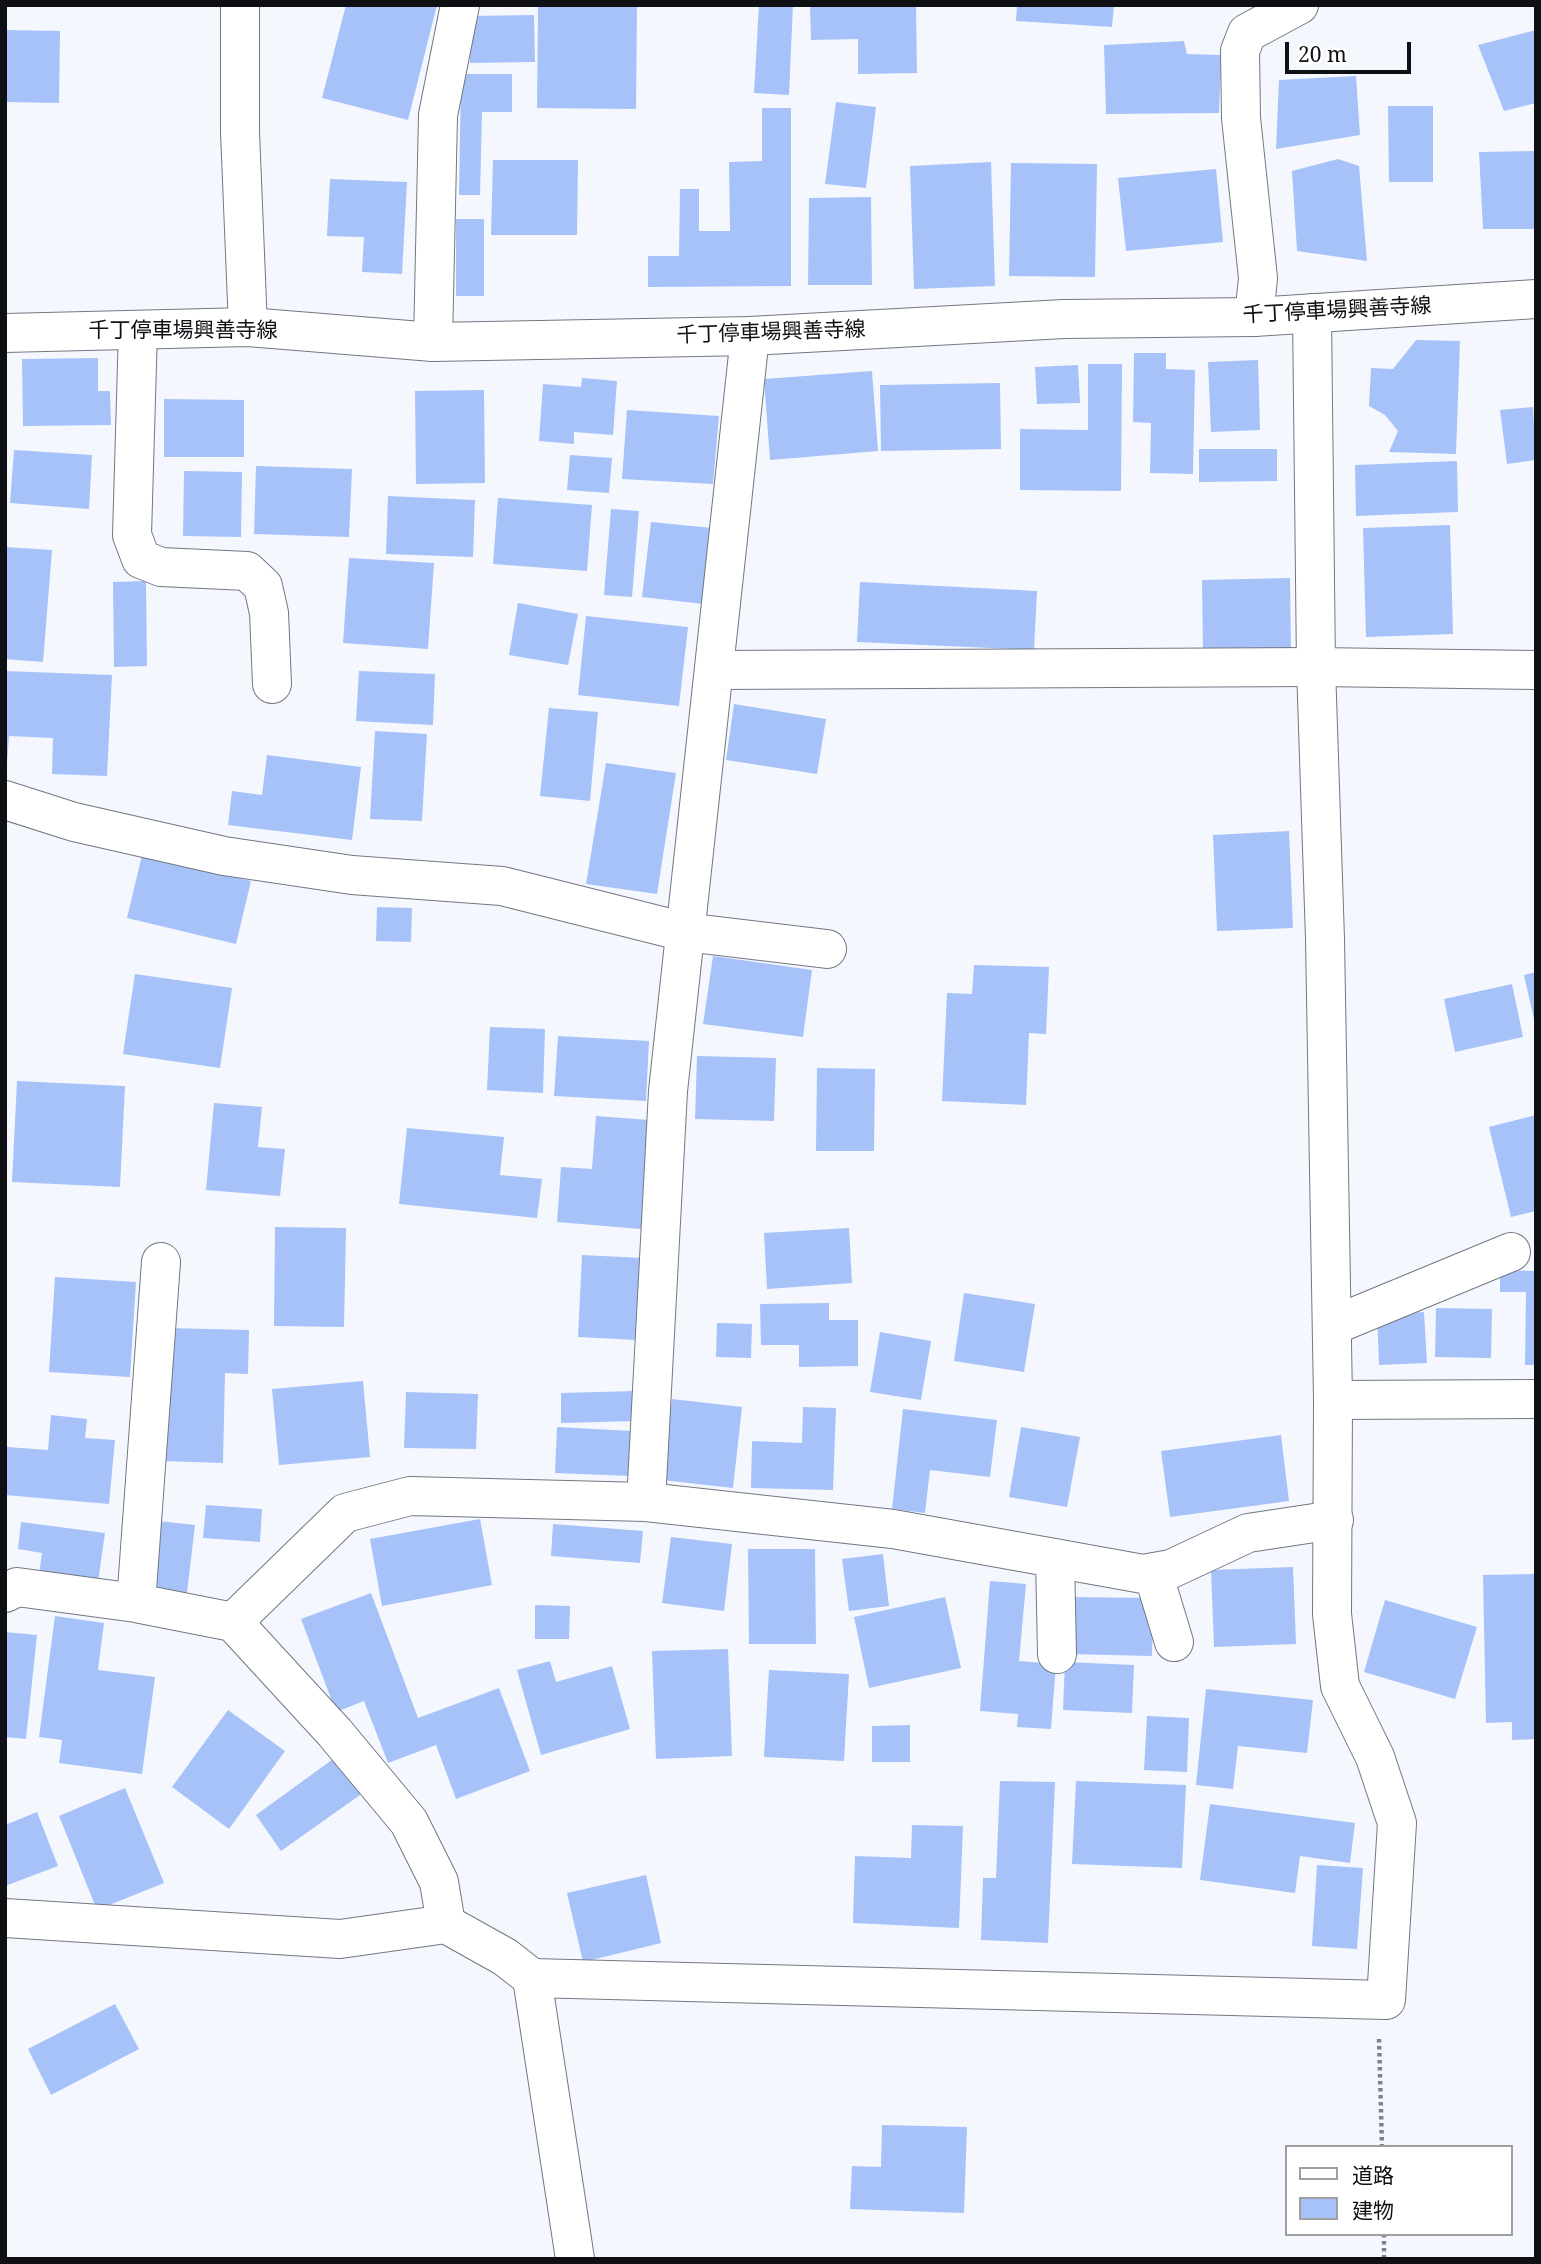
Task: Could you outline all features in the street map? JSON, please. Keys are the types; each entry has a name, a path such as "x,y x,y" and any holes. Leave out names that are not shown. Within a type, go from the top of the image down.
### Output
{"street":[{"path":"240,5 240,132 248,327"},
{"path":"433,342 438,114 460,5"},
{"path":"1254,317 1258,278 1241,118 1240,51 1247,33 1299,5"},
{"name":"千丁停車場興善寺線","path":"5,333 248,327 433,342 750,336 1064,319 1254,317 1536,299"},
{"path":"5,1919 340,1939 446,1924 505,1958 532,1979 1386,2000 1397,1824 1375,1757 1340,1686 1332,1614 1332,1326 1312,313"},
{"path":"138,330 132,535 141,559 161,567 247,571 263,586 269,613 272,684"},
{"path":"646,1502 668,1091 750,336"},
{"path":"714,670 1317,667 1536,670"},
{"path":"5,800 74,822 223,856 352,875 502,886 685,932 827,949"},
{"path":"1332,1326 1511,1252"},
{"path":"136,1603 161,1262"},
{"path":"1333,1400 1536,1399"},
{"path":"233,1622 345,1513 410,1496 646,1502 893,1529 1143,1574 1171,1569 1248,1533 1334,1520"},
{"path":"1055,1558 1057,1654"},
{"path":"1153,1573 1174,1642"},
{"path":"9,1581 233,1622 335,1733 410,1822 439,1882 446,1924"},
{"path":"532,1979 575,2259"}],"path":[{"path":"1376,2000 1382,2145"},
{"path":"1384,2236 1384,2259"}],"building":[{"path":"346,5 437,5 408,120 322,98"},
{"path":"538,5 637,5 636,109 537,108"},
{"path":"759,5 793,5 789,95 754,93"},
{"path":"810,5 916,5 917,73 858,74 858,39 811,40"},
{"path":"1017,5 1114,5 1112,27 1016,21"},
{"path":"534,15 535,62 470,63 469,16"},
{"path":"5,30 60,31 59,103 5,102"},
{"path":"1536,30 1536,103 1504,111 1478,45"},
{"path":"1184,41 1187,54 1221,55 1219,113 1106,114 1104,45"},
{"path":"461,74 512,74 512,112 482,112 480,195 459,195"},
{"path":"1356,76 1360,135 1276,149 1279,80"},
{"path":"836,102 876,107 866,188 825,184"},
{"path":"1388,106 1433,106 1433,182 1389,182"},
{"path":"762,108 791,108 791,286 648,287 648,256 679,256 680,189 699,189 699,231 730,231 729,162 762,161"},
{"path":"1536,151 1536,229 1483,229 1479,152"},
{"path":"1338,159 1359,166 1367,261 1297,251 1292,171"},
{"path":"493,160 578,160 577,235 491,235"},
{"path":"991,162 995,286 914,289 910,166"},
{"path":"1011,163 1097,164 1095,277 1009,276"},
{"path":"1216,169 1223,242 1126,251 1118,178"},
{"path":"330,179 407,182 402,274 362,272 364,237 327,236"},
{"path":"871,197 872,285 808,285 809,198"},
{"path":"456,219 484,219 484,296 456,296"},
{"path":"1416,340 1460,341 1456,454 1389,452 1398,431 1385,415 1369,406 1371,368 1393,369"},
{"path":"1134,353 1166,353 1166,369 1195,370 1193,474 1150,473 1151,423 1133,422"},
{"path":"98,358 98,391 110,391 111,425 23,426 22,359"},
{"path":"1258,360 1260,430 1211,432 1208,362"},
{"path":"1088,364 1122,364 1121,491 1020,490 1020,429 1088,430"},
{"path":"1078,365 1080,403 1037,404 1035,367"},
{"path":"872,371 878,451 770,460 764,379"},
{"path":"582,378 617,381 613,435 574,432 574,444 539,441 543,384 581,387"},
{"path":"1000,383 1001,449 881,451 880,385"},
{"path":"484,390 485,483 416,484 415,391"},
{"path":"164,399 244,400 244,457 164,457"},
{"path":"1533,407 1536,460 1507,464 1500,410"},
{"path":"627,410 719,416 713,484 622,479"},
{"path":"1199,449 1277,449 1277,481 1199,482"},
{"path":"14,450 92,455 89,509 10,503"},
{"path":"570,455 612,458 609,493 567,490"},
{"path":"1457,461 1458,512 1356,516 1355,465"},
{"path":"256,466 352,469 349,537 254,534"},
{"path":"184,471 242,472 241,537 183,536"},
{"path":"388,496 475,500 473,557 386,554"},
{"path":"498,498 592,505 587,571 493,564"},
{"path":"611,509 639,511 632,597 604,595"},
{"path":"651,522 712,528 703,604 642,597"},
{"path":"1450,525 1453,634 1366,637 1363,528"},
{"path":"5,547 52,550 43,662 5,659"},
{"path":"349,558 434,563 428,649 343,643"},
{"path":"1290,578 1291,652 1203,654 1202,580"},
{"path":"146,581 147,666 114,667 113,582"},
{"path":"860,582 1037,591 1034,650 857,642"},
{"path":"518,603 578,614 568,665 509,655"},
{"path":"586,616 688,627 679,706 578,695"},
{"path":"5,671 112,675 107,776 52,774 53,738 9,736 5,763"},
{"path":"359,671 435,674 433,725 356,721"},
{"path":"734,704 826,719 817,774 726,760"},
{"path":"549,708 598,712 590,801 540,796"},
{"path":"375,731 427,734 422,821 370,819"},
{"path":"267,755 361,767 352,840 228,825 232,791 262,795"},
{"path":"606,763 676,773 657,894 586,884"},
{"path":"1289,831 1293,928 1217,931 1213,835"},
{"path":"142,855 251,881 236,944 127,918"},
{"path":"377,907 412,908 411,942 376,941"},
{"path":"713,956 812,970 803,1037 703,1024"},
{"path":"974,965 1049,967 1046,1034 1029,1033 1026,1105 942,1101 947,993 972,994"},
{"path":"1536,972 1536,1023 1535,1024 1524,975"},
{"path":"135,974 232,988 220,1068 123,1054"},
{"path":"1512,984 1523,1037 1455,1052 1444,999"},
{"path":"490,1027 545,1029 543,1093 487,1090"},
{"path":"558,1036 649,1041 646,1101 554,1096"},
{"path":"697,1056 776,1058 774,1121 695,1119"},
{"path":"817,1068 875,1069 874,1151 816,1151"},
{"path":"17,1081 125,1086 120,1187 12,1182"},
{"path":"214,1103 262,1107 258,1147 285,1149 280,1196 206,1190"},
{"path":"1536,1115 1536,1211 1511,1217 1489,1127"},
{"path":"596,1116 649,1120 641,1229 557,1222 561,1167 592,1169"},
{"path":"407,1128 504,1137 500,1175 542,1179 537,1218 399,1204"},
{"path":"275,1227 346,1228 344,1327 274,1326"},
{"path":"849,1228 852,1283 767,1289 764,1233"},
{"path":"582,1255 642,1258 637,1340 578,1337"},
{"path":"1500,1270 1536,1271 1536,1365 1525,1365 1526,1292 1500,1292"},
{"path":"55,1277 136,1282 130,1377 49,1372"},
{"path":"964,1293 1035,1304 1024,1372 954,1361"},
{"path":"829,1303 829,1320 858,1320 858,1366 799,1367 799,1345 761,1345 760,1304"},
{"path":"1436,1308 1492,1309 1491,1358 1435,1357"},
{"path":"1424,1312 1427,1363 1379,1365 1377,1315"},
{"path":"717,1323 752,1324 751,1358 716,1357"},
{"path":"167,1328 249,1330 248,1374 225,1373 223,1463 163,1461"},
{"path":"880,1332 931,1341 921,1400 870,1392"},
{"path":"363,1381 370,1457 279,1465 272,1389"},
{"path":"636,1391 637,1421 561,1423 561,1393"},
{"path":"406,1392 478,1394 476,1449 404,1448"},
{"path":"672,1399 742,1407 733,1488 662,1480"},
{"path":"803,1407 836,1408 833,1490 751,1488 752,1441 802,1443"},
{"path":"903,1409 997,1420 990,1477 930,1470 925,1513 892,1509"},
{"path":"51,1415 87,1419 85,1438 115,1440 109,1504 5,1495 7,1447 48,1450"},
{"path":"557,1427 633,1431 631,1476 555,1473"},
{"path":"1021,1427 1080,1437 1067,1507 1009,1497"},
{"path":"1281,1435 1289,1501 1170,1517 1161,1451"},
{"path":"206,1505 262,1509 260,1542 203,1538"},
{"path":"480,1519 492,1585 382,1606 370,1539"},
{"path":"158,1521 195,1525 187,1593 150,1589"},
{"path":"21,1522 105,1533 98,1582 39,1575 42,1553 18,1549"},
{"path":"553,1524 643,1531 640,1563 551,1556"},
{"path":"671,1537 732,1544 724,1611 662,1603"},
{"path":"748,1549 815,1549 816,1644 749,1644"},
{"path":"883,1554 889,1606 849,1611 842,1559"},
{"path":"1293,1567 1296,1644 1214,1647 1211,1570"},
{"path":"1536,1574 1536,1739 1512,1740 1512,1722 1486,1723 1483,1575"},
{"path":"990,1581 1026,1584 1019,1661 1056,1664 1051,1729 1017,1727 1018,1714 980,1711"},
{"path":"371,1593 418,1718 499,1688 530,1771 456,1799 436,1745 388,1763 364,1701 336,1712 301,1619"},
{"path":"945,1597 961,1668 869,1688 854,1617"},
{"path":"1069,1597 1153,1598 1152,1656 1067,1654"},
{"path":"1385,1600 1477,1627 1455,1699 1364,1672"},
{"path":"535,1605 570,1606 569,1639 535,1639"},
{"path":"55,1616 104,1623 98,1670 155,1677 142,1774 59,1763 62,1740 39,1737"},
{"path":"5,1632 37,1635 26,1739 5,1737"},
{"path":"728,1649 732,1756 656,1759 652,1651"},
{"path":"550,1661 556,1682 612,1666 630,1729 541,1755 517,1670"},
{"path":"1065,1662 1134,1665 1132,1713 1063,1710"},
{"path":"769,1670 849,1674 844,1761 764,1757"},
{"path":"1206,1689 1313,1700 1307,1753 1238,1746 1233,1789 1196,1785"},
{"path":"228,1710 285,1751 229,1829 172,1787"},
{"path":"1147,1716 1189,1718 1187,1772 1144,1770"},
{"path":"910,1725 910,1762 872,1762 872,1726"},
{"path":"340,1754 367,1790 281,1851 256,1815"},
{"path":"1000,1781 1055,1782 1048,1943 981,1940 983,1878 996,1878"},
{"path":"1076,1781 1186,1785 1182,1868 1072,1864"},
{"path":"125,1788 164,1883 97,1910 59,1816"},
{"path":"1210,1804 1355,1823 1350,1863 1300,1856 1295,1893 1200,1880"},
{"path":"37,1812 58,1866 5,1886 5,1825"},
{"path":"912,1825 963,1826 959,1928 853,1923 855,1856 911,1858"},
{"path":"1317,1865 1363,1868 1357,1949 1312,1946"},
{"path":"646,1875 661,1943 583,1962 567,1893"},
{"path":"115,2004 139,2049 51,2095 28,2049"},
{"path":"882,2125 967,2127 964,2213 850,2209 852,2166 881,2167"}]}
